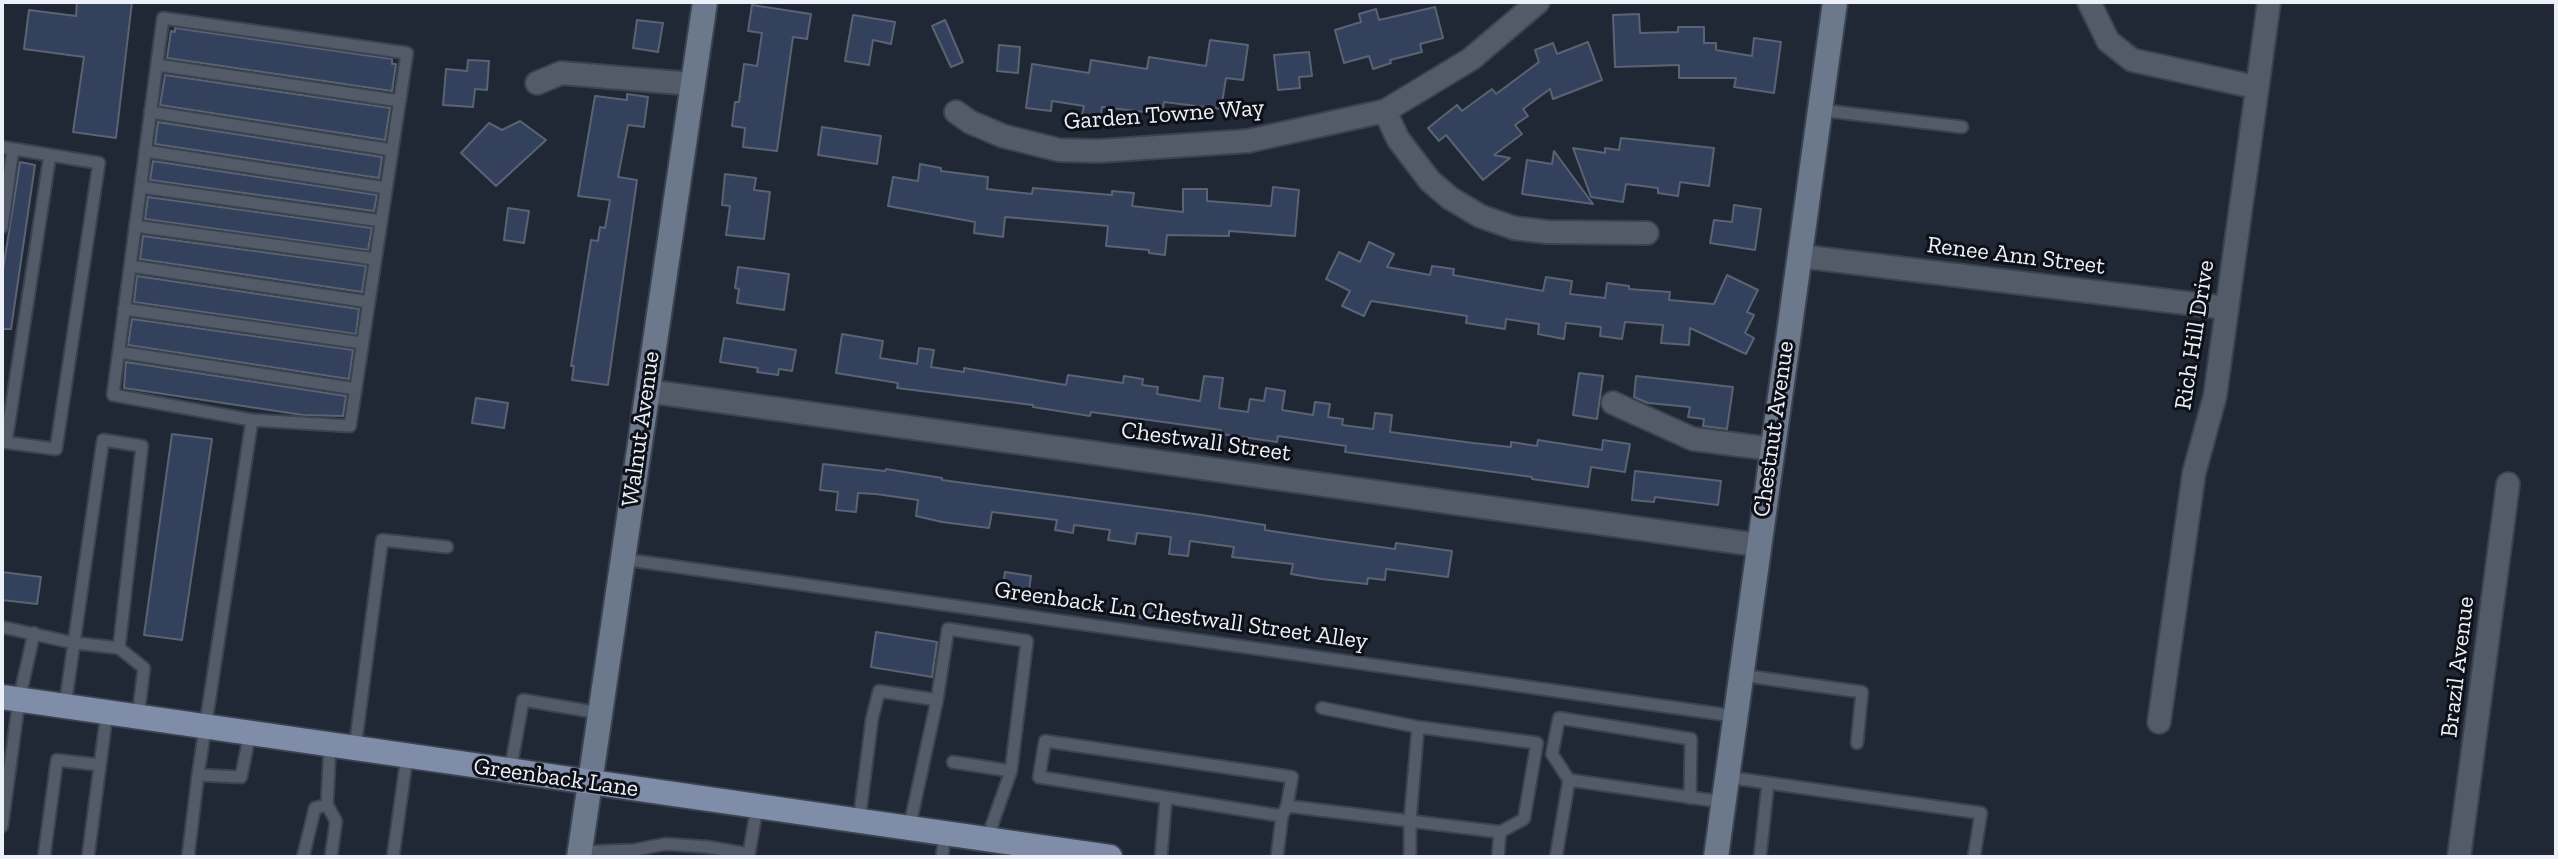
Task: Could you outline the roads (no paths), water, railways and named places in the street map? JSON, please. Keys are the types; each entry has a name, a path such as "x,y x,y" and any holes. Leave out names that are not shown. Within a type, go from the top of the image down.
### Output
{"main road":[{"name":"Greenback Lane","path":"11,698 859,821 909,829 944,845 987,840 1110,857"}],"street":[{"name":"Walnut Avenue","path":"580,854 705,2"},
{"name":"Garden Towne Way","path":"956,112 970,122 1028,143 1059,150 1099,151 1248,141 1385,111 1471,59 1538,2"},
{"name":"Chestnut Avenue","path":"1716,857 1835,2"},
{"path":"2089,2 2108,41 2132,60 2255,87"},
{"name":"Rich Hill Drive","path":"2159,722 2194,473 2213,404 2269,2"},
{"path":"537,83 561,73 693,84"},
{"path":"1385,111 1398,139 1430,181 1450,198 1480,216 1514,228 1548,232 1647,233"},
{"name":"Renee Ann Street","path":"1799,256 2227,308"},
{"name":"Chestwall Street","path":"647,391 1758,545"},
{"path":"1613,403 1693,439 1772,449"},
{"name":"Brazil Avenue","path":"2459,857 2508,484"}],"lane":[{"path":"163,18 407,53 350,426 252,420 113,395 157,65 163,18"},
{"path":"157,65 400,101"},
{"path":"1820,110 1962,127"},
{"path":"150,112 392,150"},
{"path":"2,227 8,148 99,163 56,449 4,442 50,155"},
{"path":"145,151 386,188"},
{"path":"141,187 381,221"},
{"path":"135,226 375,259"},
{"path":"130,266 369,302"},
{"path":"124,309 362,343"},
{"path":"119,352 356,389"},
{"path":"188,857 204,727 252,420"},
{"path":"65,706 103,440 142,446 119,648"},
{"path":"355,749 382,540 447,547"},
{"name":"Greenback Ln Chestwall Street Alley","path":"622,559 1734,716"},
{"path":"2,627 74,643 119,648 144,668 138,717"},
{"path":"909,829 937,700 948,629 1027,641 1011,771 987,840"},
{"path":"2,826 11,698 34,633"},
{"path":"1739,675 1862,692 1857,743"},
{"path":"859,821 872,719 879,691 937,700"},
{"path":"510,772 523,700 600,713"},
{"path":"1277,857 1285,811 1292,777 1045,741 1039,777 1166,798 1285,811 1410,821 1500,832 1524,819 1537,743 1418,727 1322,708"},
{"path":"88,857 107,712"},
{"path":"1556,857 1569,780 1552,754 1559,718 1691,739 1690,798"},
{"path":"1410,857 1418,727"},
{"path":"198,775 241,777 250,733"},
{"path":"330,745 327,805 336,821 331,857"},
{"path":"393,857 407,756"},
{"path":"44,857 57,760 100,765"},
{"path":"953,762 1011,771"},
{"path":"1726,777 1981,813 1974,857"},
{"path":"1569,780 1723,802"},
{"path":"1760,857 1768,783"},
{"path":"1161,857 1166,798"},
{"path":"303,857 315,808 327,805"},
{"path":"580,854 666,844 708,847 748,855 757,807"},
{"path":"1498,857 1500,832"}]}
